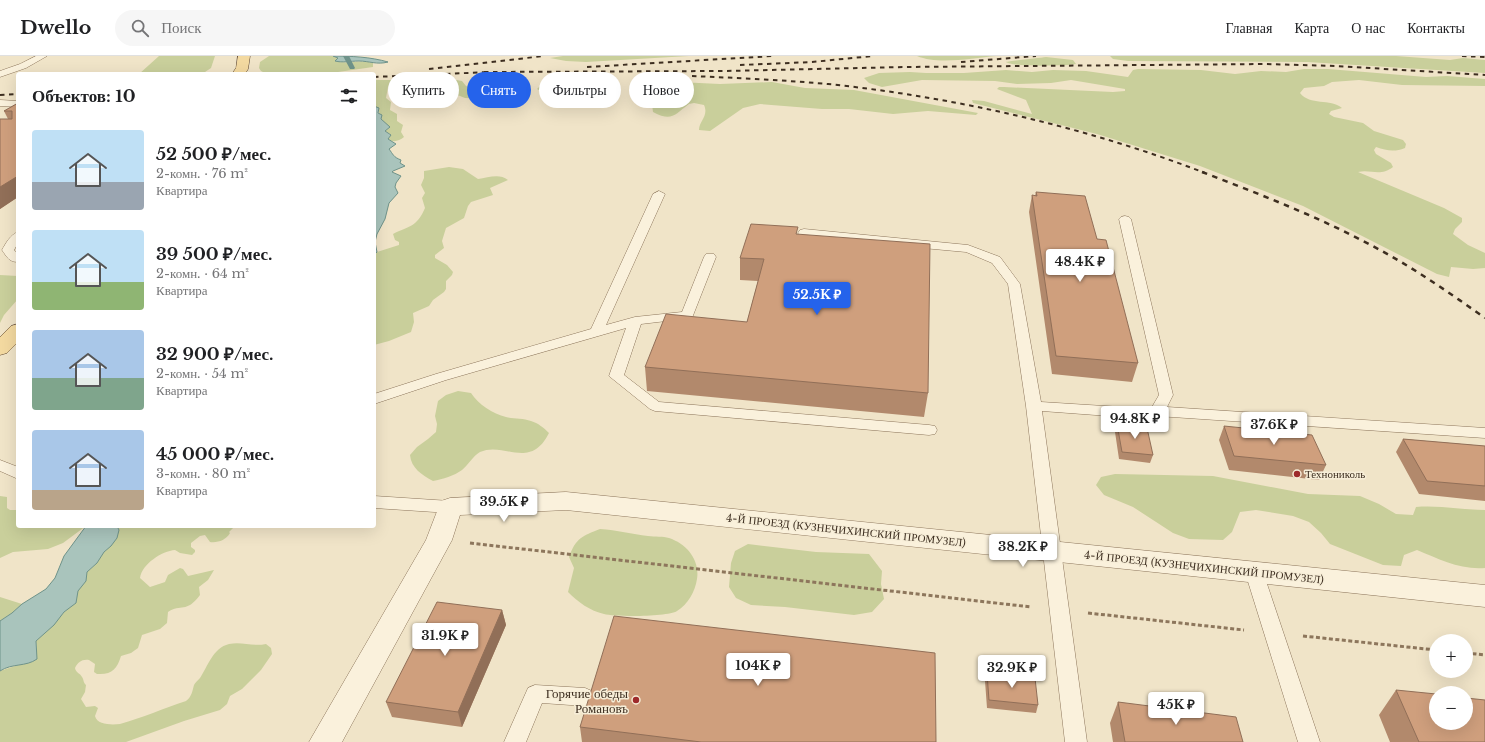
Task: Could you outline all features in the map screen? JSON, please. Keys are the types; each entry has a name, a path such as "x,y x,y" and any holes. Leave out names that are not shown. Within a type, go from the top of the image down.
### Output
{"main road":[{"path":"240,72 242,69 244,56"},
{"path":"0,349 16,332"}],"street":[{"name":"4-Й ПРОЕЗД (КУЗНЕЧИХИНСКИЙ ПРОМУЗЕЛ)","path":"450,507 566,501 1485,596"},
{"path":"325,742 439,540 450,507"}],"lane":[{"path":"0,74 23,66 43,56"},
{"path":"0,103 16,104"},
{"path":"596,333 659,194"},
{"path":"1125,219 1166,395 1157,411"},
{"path":"804,232 968,249 996,260 1014,284 1034,406 1076,742"},
{"path":"16,239 8,250 14,258 16,258"},
{"path":"376,398 441,377 636,322 687,315 710,257"},
{"path":"636,322 616,376 655,406 929,430"},
{"path":"1034,406 1136,413 1157,411 1485,433"},
{"path":"0,465 16,472"},
{"path":"376,502 450,507"},
{"path":"1254,572 1309,742"},
{"path":"515,742 535,694 585,697"}],"path":[{"path":"439,540 1248,630"},
{"path":"1295,635 1429,649"},
{"path":"1473,654 1485,655"}],"green space":[{"path":"159,56 215,56 211,68 205,72 141,72"},
{"path":"269,56 333,56 338,58 336,61 368,62 373,63 373,67 338,72 263,72 259,68 260,62"},
{"path":"563,56 689,56 586,62 566,61 550,58"},
{"path":"917,56 996,56 935,60"},
{"path":"1110,56 1396,56 1450,60 1463,58 1485,60 1485,73 1307,62 1128,61 1113,59"},
{"path":"1046,57 1073,60 1076,64 1051,66 1018,65 1006,62 1013,61"},
{"path":"1304,69 1328,69 1426,77 1447,76 1485,79 1485,86 1402,85 1359,80 1332,82 1324,86 1304,88 1300,93 1309,99 1332,103 1342,108 1331,111 1329,114 1334,117 1363,123 1374,131 1403,140 1406,144 1405,148 1391,150 1376,147 1374,150 1376,154 1391,163 1393,167 1384,172 1358,172 1444,208 1462,218 1462,222 1455,229 1453,234 1468,245 1485,253 1485,268 1473,269 1451,267 1449,277 1437,274 1303,206 1200,166 1097,134 973,103 972,100 984,101 1032,114 1026,100 997,89 999,87 1004,87 1113,92 1125,91 1125,89 1071,80 1051,83 1017,84 995,81 922,80 882,87 869,83 864,78 879,73 964,73 1006,70 1032,72 1053,70 1086,71 1128,77 1133,70 1201,70 1235,74 1261,71 1286,72"},
{"path":"376,80 388,80 386,98 388,100 388,108 390,108 390,110 397,114 397,121 403,125 401,132 404,137 400,140 392,141 388,139 390,134 385,131 389,128 381,117 379,110 376,108"},
{"path":"459,80 462,81 467,86 467,98 459,96"},
{"path":"772,82 805,88 854,90 978,113 976,115 928,111 893,114 849,109 822,109 760,104 743,108 710,131 699,130 705,115 704,105 694,103 694,83 720,84"},
{"path":"652,108 684,108 669,117 653,112"},
{"path":"449,167 463,169 478,179 497,176 508,180 490,188 493,195 471,202 464,218 446,228 442,241 444,248 435,255 435,258 447,265 453,272 446,281 446,289 444,292 433,300 429,306 413,313 414,322 411,332 376,344 376,253 399,245 399,242 395,240 393,234 412,225 422,214 425,208 422,198 425,193 421,185 424,178 424,171"},
{"path":"0,275 16,276 16,301 4,315 0,323"},
{"path":"458,391 471,393 482,405 496,414 534,422 549,433 542,444 534,450 525,453 498,450 480,452 459,472 433,481 421,474 412,464 410,455 417,447 436,432 437,424 435,416 438,401 446,395"},
{"path":"1115,474 1213,476 1308,494 1360,496 1379,504 1396,514 1413,515 1416,507 1485,510 1485,568 1458,566 1417,550 1404,555 1401,566 1383,565 1330,544 1309,522 1293,516 1256,510 1240,512 1232,532 1223,540 1189,539 1173,533 1133,507 1104,495 1096,485 1101,477"},
{"path":"0,496 7,497 7,508 10,510 16,510 16,528 83,528 63,543 48,549 13,552 0,558"},
{"path":"119,528 233,528 226,538 216,542 210,542 205,535 200,536 191,543 191,547 195,550 192,555 180,553 175,550 170,551 153,559 144,568 140,578 150,587 165,582 168,575 180,568 183,569 188,576 214,570 208,580 199,587 200,595 195,601 187,606 173,609 168,612 167,623 160,629 142,635 138,648 131,653 121,656 116,668 107,673 97,674 94,672 95,664 89,660 80,661 77,664 75,668 83,678 86,685 85,692 81,699 86,707 95,706 98,708 95,716 96,719 102,723 120,724 186,701 191,696 194,684 200,678 215,653 223,646 234,643 256,645 266,644 271,648 272,654 261,670 242,689 230,696 227,704 220,710 126,742 0,742 0,671 18,665 37,650 36,641 76,600 77,591 84,583 87,572 97,563 101,555 117,538"},
{"path":"600,529 648,536 667,537 681,544 687,549 694,559 697,572 695,588 688,601 677,611 672,613 653,615 610,615 599,613 584,606 568,592 574,568 569,557 580,538"},
{"path":"748,544 816,552 869,554 882,571 881,584 884,599 872,612 854,615 785,607 751,605 736,598 729,587 731,563 735,551"},
{"path":"0,597 22,604 0,621"}],"water":[{"path":"333,56 361,57 388,62 338,62 335,61 338,58"},
{"path":"376,107 379,108 378,113 382,115 381,119 390,127 385,131 391,135 388,139 396,144 389,149 395,157 401,160 400,163 405,166 392,172 401,176 395,187 398,193 389,203 385,219 376,238"},
{"path":"85,528 118,528 119,530 117,538 111,546 104,552 97,563 87,572 86,581 78,591 76,603 64,612 54,625 36,641 37,659 0,671 0,621 22,604 46,589 55,578 64,556"}],"building":[{"path":"16,104 16,177 0,187 0,119 12,119 12,111 4,111"},
{"path":"1036,192 1085,196 1097,239 1106,240 1138,363 1056,356 1032,195 1037,196"},
{"path":"751,224 798,227 796,234 930,244 928,393 645,367 666,314 747,322 764,259 740,258"},
{"path":"1117,424 1147,428 1153,455 1122,452"},
{"path":"1224,426 1312,435 1326,465 1234,456"},
{"path":"1403,439 1485,446 1485,486 1427,481"},
{"path":"437,602 502,610 458,712 386,702"},
{"path":"614,616 935,653 936,742 701,742 580,727"},
{"path":"987,673 1035,678 1038,705 989,700"},
{"path":"1396,690 1429,693 1429,730 1473,730 1473,699 1485,700 1485,742 1419,742"},
{"path":"1118,702 1236,717 1243,742 1125,742"}],"waterway":[{"path":"346,56 352,68"}],"railway":[{"path":"429,69 544,56"},
{"path":"587,67 773,56"},
{"path":"740,65 812,62 873,56"},
{"path":"961,62 1036,56"},
{"path":"1462,56 1485,57"},
{"path":"484,72 725,71 905,67 1266,64 1336,66 1485,75"},
{"path":"376,77 467,73"},
{"path":"694,76 828,84 923,97 971,106 1067,128 1114,142 1205,173"},
{"path":"0,95 16,94"},
{"path":"1202,172 1292,208 1359,239 1421,274 1485,318"}],"place":[{"name":"Технониколь","path":"1297,474"},
{"name":"Горячие обеды Романовъ","path":"636,700"}]}
